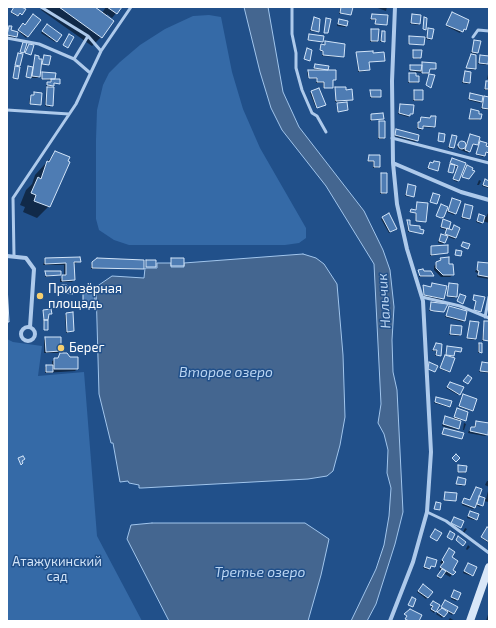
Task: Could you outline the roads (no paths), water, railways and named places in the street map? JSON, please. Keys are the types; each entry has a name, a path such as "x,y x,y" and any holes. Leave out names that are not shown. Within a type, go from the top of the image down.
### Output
{"street":[{"path":"390,621 413,562 428,512 431,452 426,340 422,297 407,249 397,204 393,163 392,81 395,7"},
{"path":"393,163 461,192 489,200"},
{"path":"7,256 26,258 34,268 30,327"},
{"path":"470,621 489,567"}],"lane":[{"path":"40,7 88,36 101,51"},
{"path":"14,256 13,198 76,104 89,72 101,51 131,7"},
{"path":"292,7 292,34 296,53 296,68 302,90 312,113 316,116 326,132"},
{"path":"473,37 478,30 489,31"},
{"path":"74,59 88,36"},
{"path":"7,38 39,44 74,59 89,72"},
{"path":"7,110 69,114"},
{"path":"392,138 489,163"},
{"path":"422,297 460,306 489,318"},
{"path":"485,317 489,297"},
{"path":"428,512 446,521 489,553"}],"water":[{"name":"Нальчик","path":"244,7 268,7 283,92 299,127 364,211 383,250 390,270 394,307 392,340 393,372 397,390 403,512 395,544 376,604 367,621 351,621 376,569 384,545 389,516 391,488 387,473 388,450 384,434 378,423 381,404 374,264 326,186 282,130 271,108 260,72"},
{"name":"Второе озеро","path":"303,254 316,258 324,264 337,284 343,355 345,417 333,471 327,476 308,479 142,488 139,488 139,485 129,483 128,481 120,482 113,443 111,443 99,394 96,287 112,276 144,278 145,268 157,268 157,263 171,263 171,267 184,267 184,263"},
{"name":"Третье озеро","path":"152,523 305,523 329,539 308,621 169,621 127,539 131,525"}],"place":[{"name":"Приозёрная площадь","path":"40,296"},
{"name":"Берег","path":"61,348"}],"park label":[{"name":"Атажукинский сад","path":"57,570"}]}
